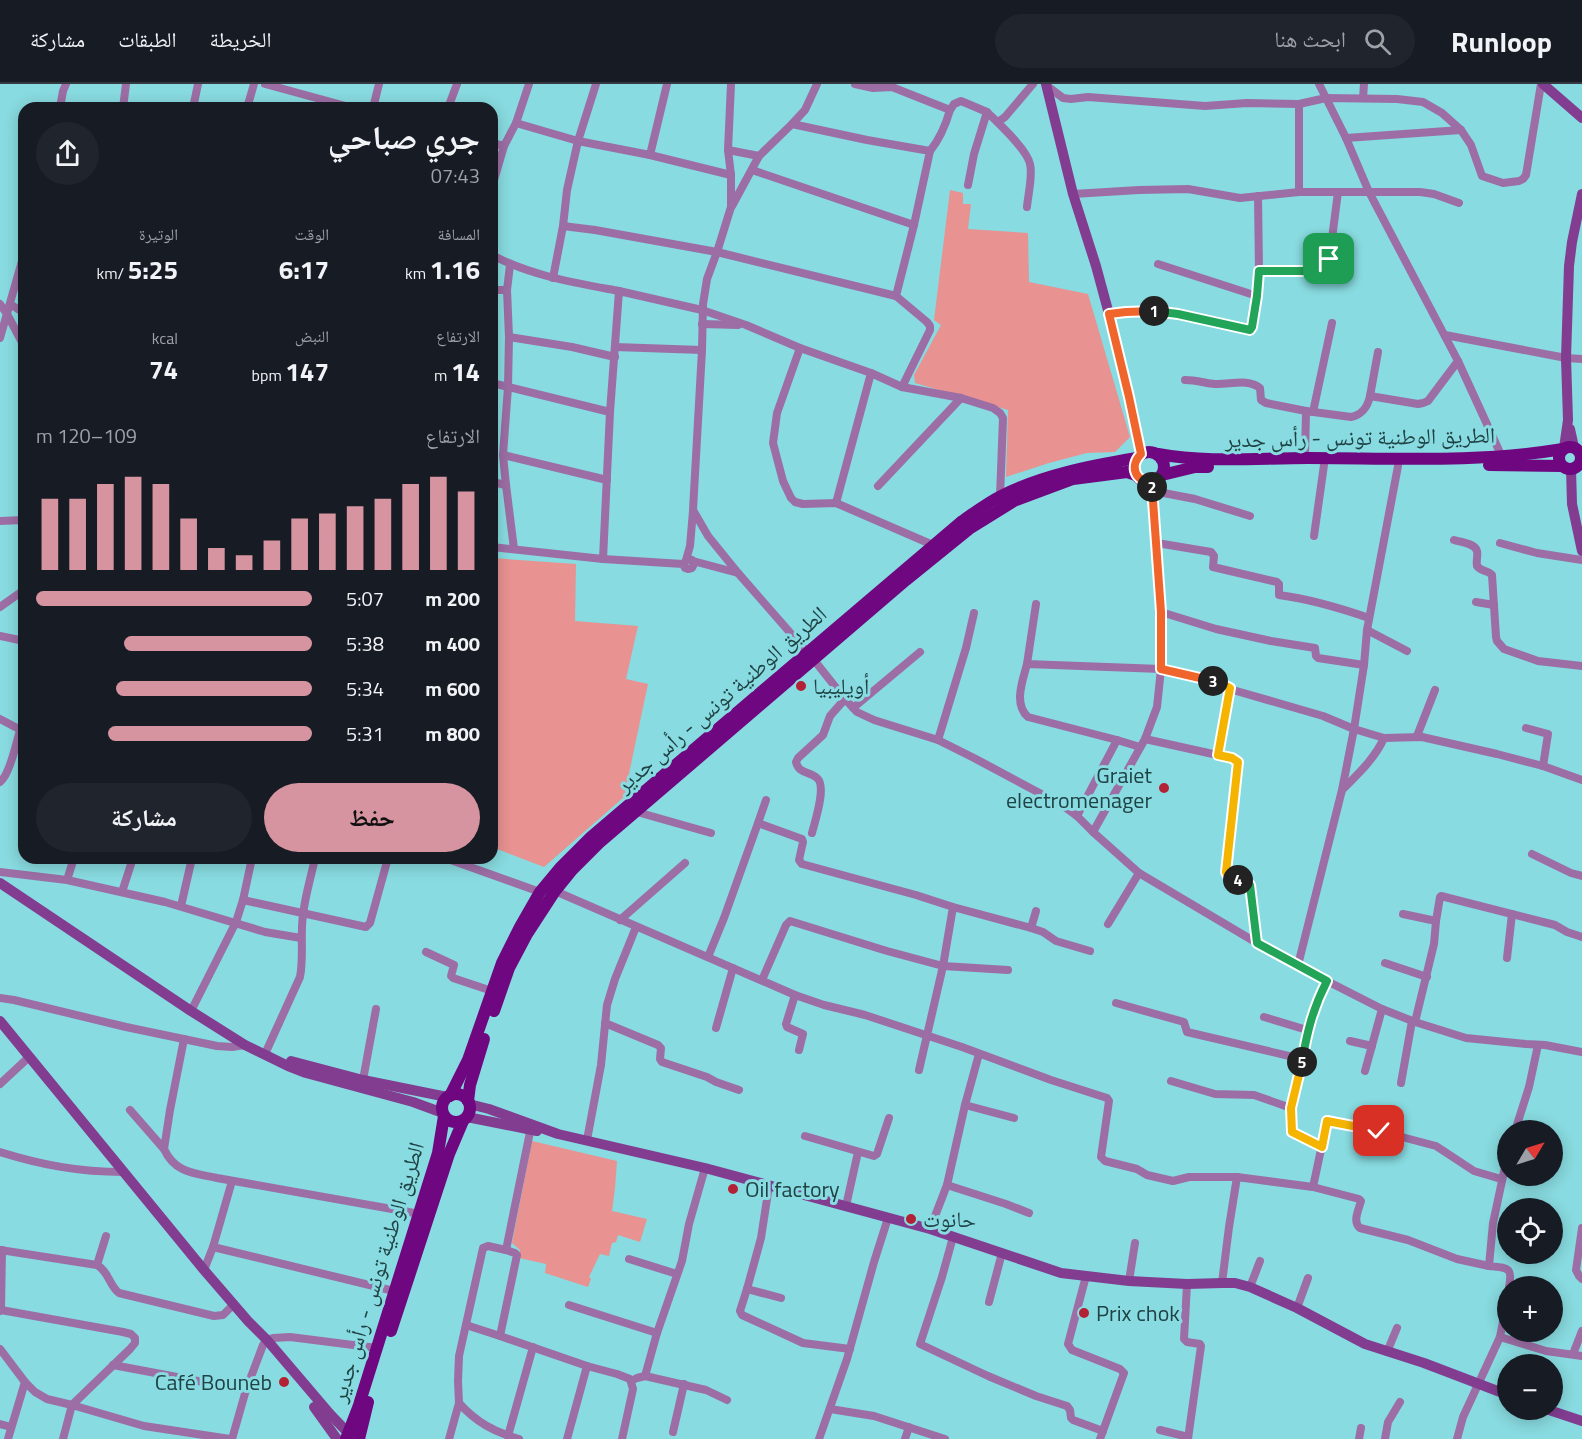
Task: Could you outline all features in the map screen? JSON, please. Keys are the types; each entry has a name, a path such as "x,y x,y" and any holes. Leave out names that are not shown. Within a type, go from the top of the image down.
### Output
{"main road":[{"path":"1572,449 1582,459 1574,466 1559,459 1560,452 1572,449"},
{"name":"الطريق الوطنية تونس - رأس جدير","path":"1158,454 1181,458 1229,460 1402,459 1502,456 1572,449"},
{"path":"1149,451 1158,454 1165,466 1156,483 1143,481 1136,475 1134,466 1139,456 1149,451"},
{"name":"الطريق الوطنية تونس - رأس جدير","path":"349,1438 366,1407 449,1154 467,1111 470,1085 477,1060 509,968 527,934 555,891 599,843 637,812 961,522 1000,497 1030,484 1067,472 1139,456"},
{"name":"الطريق الوطنية تونس - رأس جدير","path":"1156,483 1195,467 1574,466"},
{"name":"الطريق الوطنية تونس - رأس جدير","path":"449,1096 468,1060 502,963 540,892 591,837 969,529 1014,501 1073,479 1126,472 1136,475"},
{"path":"458,1095 465,1098 467,1111 455,1122 450,1121 443,1114 443,1103 449,1096 458,1095"},
{"name":"الطريق الوطنية تونس - رأس جدير","path":"349,1438 438,1153 443,1114"}],"street":[{"path":"62,102 66,84"},
{"path":"124,102 126,84"},
{"path":"194,102 198,84"},
{"path":"249,102 254,84"},
{"path":"265,84 331,102"},
{"path":"374,102 379,84"},
{"path":"450,102 457,84"},
{"path":"498,166 529,84"},
{"path":"553,278 567,190 578,141 596,84"},
{"path":"650,155 667,84"},
{"path":"689,562 702,350 702,310 707,279 731,207 759,156 805,110 817,84"},
{"path":"855,84 873,88 892,87 950,110"},
{"path":"998,122 1033,84"},
{"path":"1319,84 1346,138 1369,192 1445,335 1502,456"},
{"path":"1364,84 1364,98"},
{"path":"1542,84 1582,118"},
{"path":"1048,85 1063,98 1088,97 1205,106 1247,103 1299,104 1326,98 1410,100 1427,104 1442,112 1461,130 1471,145 1482,176 1503,183 1524,179 1527,172 1542,84"},
{"path":"729,85 728,150 731,207"},
{"path":"1048,85 1072,194 1109,314 1129,397 1139,456"},
{"path":"896,296 930,151 954,104 961,101 987,112 1024,152 1030,164 1027,207"},
{"path":"1299,104 1299,192"},
{"path":"968,184 974,154 987,112"},
{"path":"516,123 578,141 650,155 731,175"},
{"path":"792,124 930,151"},
{"path":"1346,138 1461,130"},
{"path":"498,144 504,146"},
{"path":"728,150 759,156"},
{"path":"752,170 914,225"},
{"path":"1072,194 1180,189 1240,198 1299,192 1428,192 1459,203"},
{"path":"1259,271 1319,271 1325,267 1330,254 1338,192"},
{"path":"1572,449 1568,420 1566,358 1568,290 1577,244 1582,195"},
{"path":"1109,314 1142,311 1165,312 1249,331 1252,327 1259,271 1258,196"},
{"path":"563,226 717,252 896,296 930,326 902,387"},
{"path":"498,258 510,265 553,278 702,310 871,373 902,387 961,398 993,408 1003,418 1000,497"},
{"path":"1158,264 1257,296"},
{"path":"510,265 507,290 509,337 504,455 514,549"},
{"path":"0,338 18,275"},
{"path":"498,290 507,290"},
{"path":"603,559 619,291"},
{"path":"0,304 18,335"},
{"path":"10,304 18,309"},
{"path":"1305,458 1309,412 1332,323"},
{"path":"702,324 746,325"},
{"path":"1445,335 1582,359"},
{"path":"509,337 572,347 615,357"},
{"path":"615,347 702,350"},
{"path":"800,348 777,413 773,443 783,481 791,498 802,504 836,504 933,545"},
{"path":"1185,380 1216,384 1254,384 1260,387 1263,402 1309,412 1355,416 1366,406 1370,396 1378,352"},
{"path":"1370,396 1423,403 1431,397 1458,361"},
{"path":"836,504 871,373"},
{"path":"498,384 610,412"},
{"path":"878,486 961,398"},
{"path":"504,455 607,480"},
{"path":"1314,536 1324,465"},
{"path":"1298,965 1342,790 1354,729 1369,618 1398,466"},
{"path":"1574,466 1572,504 1582,551"},
{"path":"498,483 506,485"},
{"path":"1093,832 1145,739 1157,707 1161,669 1161,612 1156,483 1195,499 1250,516"},
{"path":"693,510 708,536 738,573 811,656 845,699 862,715 939,740 1047,796 1077,816 1139,873 1257,943 1382,1009 1414,1022 1466,1038 1582,1052"},
{"path":"0,521 18,520"},
{"path":"1454,540 1476,548 1477,566 1480,570 1489,572 1493,576 1497,641 1504,649 1538,661 1582,666"},
{"path":"1157,543 1211,552 1214,554 1212,567 1277,582 1279,595 1328,605 1369,618"},
{"path":"1500,543 1537,553 1582,560"},
{"path":"498,548 603,559 689,562 738,573"},
{"path":"0,607 18,594"},
{"path":"1476,602 1494,605"},
{"path":"1036,604 1020,698 1023,713 1033,719 1094,733 1140,747"},
{"path":"1161,612 1216,629 1316,648 1318,658 1364,665"},
{"path":"939,740 974,614"},
{"path":"1367,630 1407,651"},
{"path":"0,636 18,640"},
{"path":"853,708 920,652"},
{"path":"1027,664 1161,669 1222,684 1384,738 1417,736 1543,766 1582,780"},
{"path":"1218,755 1230,688"},
{"path":"1417,736 1434,690"},
{"path":"812,833 821,785 817,777 802,772 795,762 823,735 830,716 845,699"},
{"path":"0,719 18,728"},
{"path":"1526,728 1548,734 1543,766"},
{"path":"0,782 4,779 18,734"},
{"path":"1342,790 1362,770 1378,750 1384,738"},
{"path":"1145,739 1232,758 1238,762 1226,872 1228,876 1250,885 1257,943"},
{"path":"1077,816 1117,740"},
{"path":"14,752 18,753"},
{"path":"708,957 766,800"},
{"path":"637,812 711,833"},
{"path":"758,823 802,839 799,860 801,864 1031,928 1043,932 1056,941 1090,951"},
{"path":"1532,854 1582,876"},
{"path":"620,920 684,863"},
{"path":"67,880 72,864"},
{"path":"122,892 131,864"},
{"path":"181,906 191,864"},
{"path":"191,1011 236,922 251,864"},
{"path":"265,1053 300,978 303,913 314,864"},
{"path":"243,900 365,927 370,923 386,864"},
{"path":"462,864 540,892"},
{"path":"0,872 67,880 122,892 181,906 265,932 301,938"},
{"path":"1108,924 1139,873"},
{"path":"0,883 191,1011 250,1047 363,1080 449,1096"},
{"path":"555,891 795,995 865,1015 1107,1098 1109,1101 1101,1157 1105,1161 1173,1181 1189,1177 1238,1178 1312,1186 1360,1199 1356,1222 1360,1228 1408,1240 1457,1259 1505,1267 1511,1276"},
{"path":"1401,1083 1414,1022 1427,977 1441,896 1555,925 1582,937"},
{"path":"919,1070 943,966 953,907"},
{"path":"1031,928 1036,911"},
{"path":"1403,914 1436,921"},
{"path":"1507,958 1512,914"},
{"path":"762,980 786,925 790,921 943,966 1008,970"},
{"path":"587,1140 601,1065 607,1005 636,927"},
{"path":"426,952 452,964 454,967 451,976 453,978 492,991"},
{"path":"1385,963 1427,977"},
{"path":"716,1028 733,968"},
{"path":"1322,1147 1292,1132 1291,1108 1307,1030 1318,998 1327,981"},
{"path":"795,995 786,1024 803,1034 800,1050"},
{"path":"0,998 218,1046 250,1047"},
{"path":"1116,1003 1184,1022 1187,1032 1302,1059"},
{"path":"363,1080 376,1009"},
{"path":"1365,1071 1382,1009"},
{"path":"1264,1017 1307,1030"},
{"path":"0,1021 204,1270 349,1438"},
{"path":"605,1023 658,1045 661,1048 662,1062 739,1090"},
{"path":"164,1149 184,1039"},
{"path":"1350,1041 1372,1046"},
{"path":"1518,1120 1529,1087 1538,1045"},
{"path":"265,1053 306,1073 421,1104 443,1114"},
{"path":"930,1229 947,1185 979,1054"},
{"path":"0,1084 29,1057"},
{"path":"1171,1081 1215,1094 1254,1095 1291,1108"},
{"path":"965,1105 1014,1118"},
{"path":"467,1111 489,1109 531,1127 705,1168 846,1206 930,1229 1061,1273 1130,1281 1187,1284 1235,1283 1250,1287 1297,1308 1365,1344 1497,1391"},
{"path":"130,1110 164,1149 172,1162 183,1170 232,1181 420,1214"},
{"path":"805,1136 874,1156 877,1154 889,1118"},
{"path":"1312,1186 1327,1121 1379,1131 1436,1146 1474,1171 1497,1178"},
{"path":"506,1250 531,1127"},
{"path":"0,1152 28,1161 80,1171 123,1172"},
{"path":"846,1206 858,1152"},
{"path":"645,1376 682,1261 689,1224 705,1168"},
{"path":"1222,1283 1228,1227 1238,1178"},
{"path":"204,1270 232,1181"},
{"path":"947,1185 1029,1213"},
{"path":"769,1186 761,1238 740,1311 742,1315 803,1343 850,1349"},
{"path":"1489,1266 1493,1223 1501,1186"},
{"path":"819,1439 850,1349 888,1218"},
{"path":"1582,1228 1576,1270 1582,1279"},
{"path":"97,1265 106,1236"},
{"path":"953,1237 920,1344 998,1380 1067,1406 1071,1410 1073,1420 1102,1435 1124,1373 1120,1369 1072,1350 1068,1344 1086,1276"},
{"path":"1130,1281 1135,1244"},
{"path":"449,1439 459,1402 458,1368 466,1326 483,1248 488,1246 515,1252 517,1255 500,1336"},
{"path":"213,1247 394,1291"},
{"path":"63,1439 72,1405 135,1343 135,1338 123,1332 1,1311 1,1250 97,1265 103,1269 112,1286 119,1293 214,1316 223,1315 234,1305"},
{"path":"989,1302 1002,1253"},
{"path":"629,1259 677,1274"},
{"path":"1250,1287 1260,1261"},
{"path":"1297,1308 1308,1278"},
{"path":"1160,1430 1188,1438 1201,1346 1184,1339 1187,1284"},
{"path":"747,1289 781,1298"},
{"path":"569,1305 657,1333"},
{"path":"466,1326 626,1377 631,1381 633,1389 622,1439"},
{"path":"1387,1352 1397,1328"},
{"path":"1573,1354 1582,1330"},
{"path":"0,1349 25,1382 47,1399 144,1426 231,1439 246,1390 265,1342 273,1338 290,1337 377,1348"},
{"path":"1457,1439 1463,1418 1498,1342"},
{"path":"1516,1342 1546,1351 1582,1356"},
{"path":"508,1436 533,1347"},
{"path":"113,1365 246,1390"},
{"path":"567,1439 587,1366"},
{"path":"631,1381 645,1376 706,1390 727,1400"},
{"path":"8,1439 25,1382"},
{"path":"673,1432 684,1384"},
{"path":"459,1402 479,1423 519,1439"},
{"path":"1385,1439 1388,1422 1400,1402"},
{"path":"830,1409 874,1416 945,1439"},
{"path":"1563,1415 1582,1421"},
{"path":"0,1424 11,1427"},
{"path":"905,1439 909,1427"},
{"path":"1359,1439 1361,1428"}],"shaded area":[{"path":"950,190 963,193 963,204 971,204 968,229 1028,233 1029,282 1088,294 1130,437 1115,452 1087,453 1006,477 1008,410 915,383 914,375 941,325 934,320"},
{"path":"498,558 576,564 575,621 638,626 626,679 648,684 624,797 544,867 498,849"},
{"path":"532,1141 617,1161 612,1211 647,1219 640,1242 618,1235 616,1242 612,1243 609,1256 600,1254 589,1277 591,1279 588,1287 545,1273 546,1264 519,1258 520,1250 512,1243"}],"place":[{"name":"أويليبيا","path":"801,686"},
{"name":"Graiet electromenager","path":"1164,788"},
{"name":"Oil factory","path":"733,1189"},
{"name":"حانوت","path":"911,1219"},
{"name":"Prix chok","path":"1084,1313"},
{"name":"Café Bouneb","path":"284,1382"}],"route":[{"path":"1329,259 1325,267 1319,271 1259,271 1250,330 1165,312 1142,311 1109,314 1141,454 1134,466 1136,475 1143,481 1152,482 1161,612 1161,669 1230,688 1218,755 1238,762 1226,874 1250,885 1257,943 1327,981 1318,998 1307,1030 1291,1108 1290,1128 1295,1134 1322,1147 1327,1121 1379,1131"}]}
